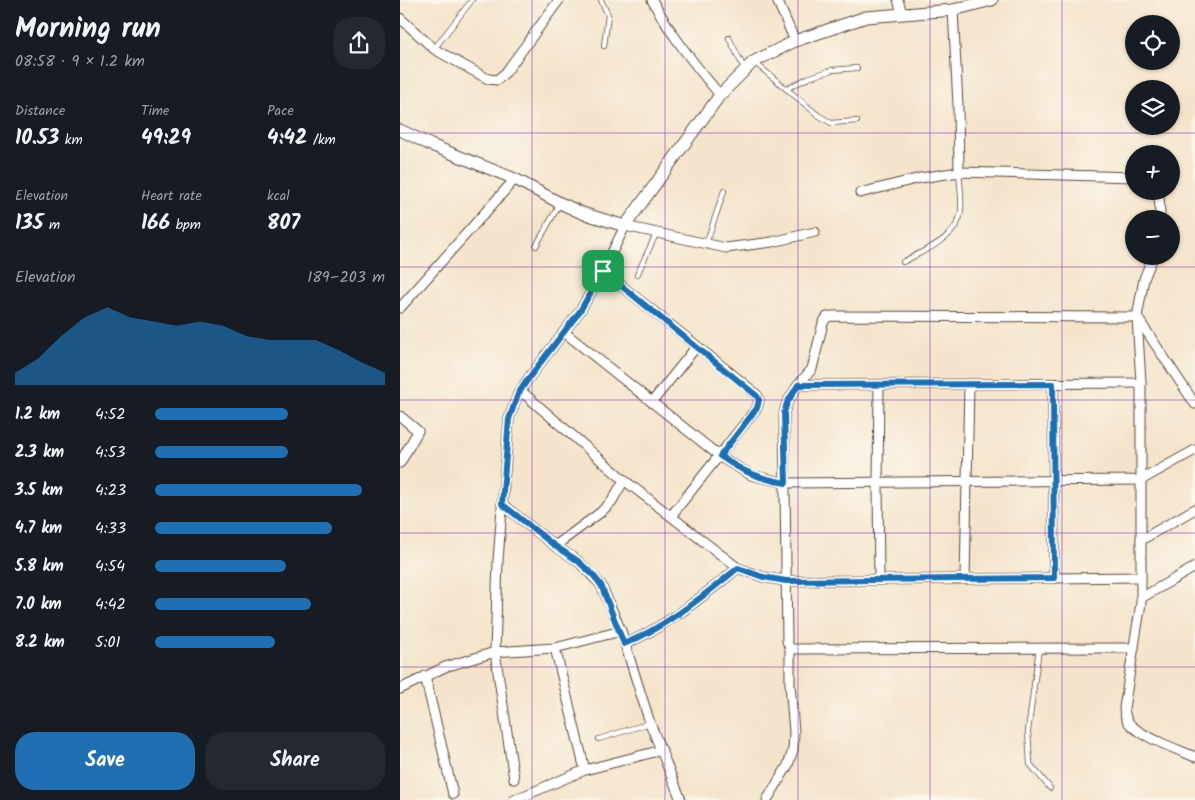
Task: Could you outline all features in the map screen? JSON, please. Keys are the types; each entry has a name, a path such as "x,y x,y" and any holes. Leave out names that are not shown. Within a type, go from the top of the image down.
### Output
{"street":[{"path":"400,18 434,49 488,80 497,80 506,72 559,0"},
{"path":"652,0 688,57 720,95"},
{"path":"777,0 795,41"},
{"path":"898,0 902,13"},
{"path":"514,779 494,652 502,504 509,419 528,379 580,311 603,271 625,226 720,95 749,65 795,41 866,16 953,10 992,0"},
{"path":"953,10 959,172"},
{"path":"400,130 431,145 515,179 560,204 625,226 726,248 772,242 815,232"},
{"path":"860,193 920,178 959,172 1125,177"},
{"path":"400,308 515,179"},
{"path":"1150,265 1144,279 1137,316 1141,383 1140,618 1124,698 1124,708 1127,721 1141,732 1195,758"},
{"path":"603,271 738,379 759,400 757,408 671,516"},
{"path":"767,800 788,765 793,750 794,732 790,684 790,649 787,645 784,413 787,403 798,385 812,369 823,323 830,316 1137,316"},
{"path":"1137,316 1195,404"},
{"path":"564,332 720,456 751,475 786,483 1141,480 1195,450"},
{"path":"652,402 697,346"},
{"path":"798,385 1141,383"},
{"path":"965,579 968,384"},
{"path":"1053,384 1054,578"},
{"path":"879,580 880,385"},
{"path":"521,391 624,480 738,568 763,577 786,581 1141,577"},
{"path":"400,416 418,431 400,463"},
{"path":"555,546 601,512 612,501 624,480"},
{"path":"502,504 555,546 578,561 601,585 620,631 650,723 681,800"},
{"path":"1141,540 1195,509"},
{"path":"1141,598 1195,567"},
{"path":"624,644 644,636 662,625 738,568"},
{"path":"400,689 444,666 494,652 555,648 620,631"},
{"path":"555,648 585,770"},
{"path":"790,649 1134,648"},
{"path":"425,676 453,794"},
{"path":"514,800 585,770 662,750"}],"lane":[{"path":"434,49 472,0"},
{"path":"601,0 608,15 604,46"},
{"path":"729,38 749,65 786,89 818,115 831,122 856,121"},
{"path":"786,89 808,78 832,70 858,68"},
{"path":"903,262 949,236 958,225 961,210 959,172"},
{"path":"706,244 724,191"},
{"path":"536,246 560,204"},
{"path":"637,275 656,233"},
{"path":"1040,648 1028,731 1030,764 1050,788"},
{"path":"599,739 650,723"}],"route":[{"path":"603,271 757,396 759,403 757,408 720,456 751,475 767,480 786,483 784,413 787,403 798,385 1053,384 1054,578 786,581 763,577 738,568 662,625 644,636 624,644 601,585 593,575 578,561 555,546 502,504 509,419 518,394 580,311 603,271"}]}
